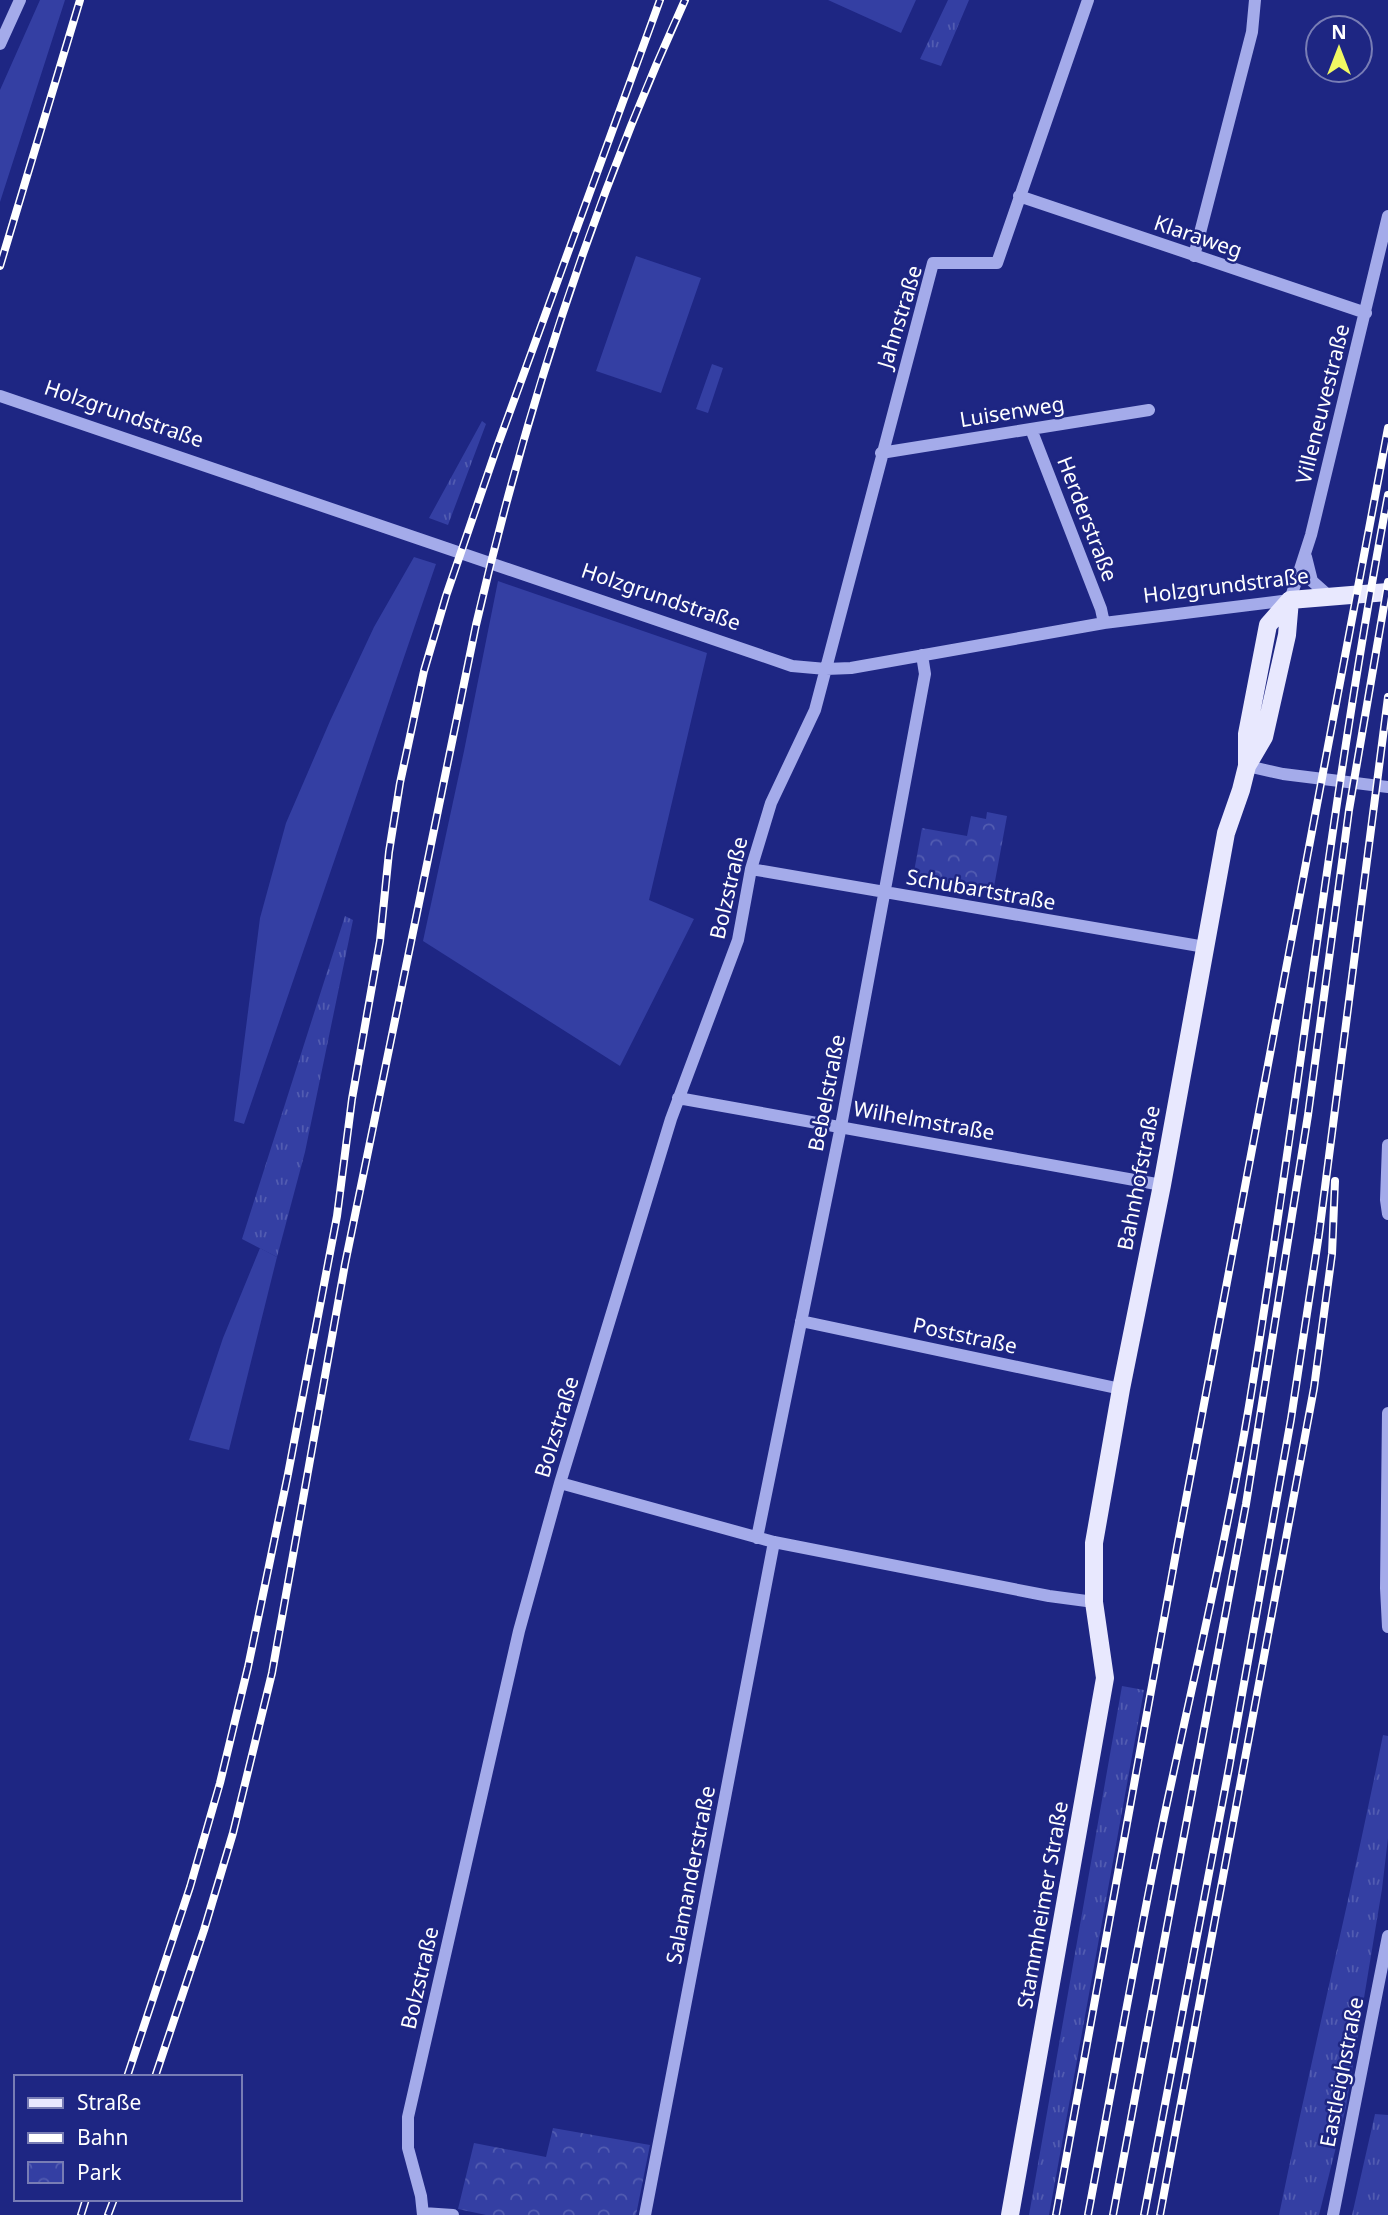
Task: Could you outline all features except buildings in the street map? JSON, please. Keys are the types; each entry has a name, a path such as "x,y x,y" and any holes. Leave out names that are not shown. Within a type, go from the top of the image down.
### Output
{"main road":[{"name":"Holzgrundstraße","path":"1290,600 1388,592"},
{"name":"Bahnhofstraße","path":"1094,1602 1094,1543 1226,833 1247,766 1247,734 1268,625 1290,600"},
{"name":"Stammheimer Straße","path":"1010,2215 1105,1678 1094,1602"}],"street":[{"path":"0,44 20,0"},
{"name":"Jahnstraße","path":"826,669 933,263 997,263 1088,0"},
{"path":"1194,256 1252,32 1255,0"},
{"name":"Klaraweg","path":"1019,195 1366,313"},
{"name":"Villeneuvestraße","path":"1290,600 1306,556 1388,216"},
{"name":"Holzgrundstraße","path":"0,396 792,666 851,668 1104,624 1290,600"},
{"name":"Luisenweg","path":"881,453 1149,410"},
{"name":"Herderstraße","path":"1031,429 1101,609 1104,624"},
{"name":"Holzgrundstraße","path":"1306,556 1312,581 1330,597"},
{"name":"Bebelstraße","path":"757,1538 886,893 925,674 922,655"},
{"name":"Bolzstraße","path":"423,2214 408,2148 408,2117 519,1631 560,1483 678,1098 738,940 751,869 771,803 815,710 826,669"},
{"path":"1247,766 1283,774 1388,787"},
{"name":"Schubartstraße","path":"751,869 1205,947"},
{"name":"Wilhelmstraße","path":"678,1098 1162,1185"},
{"path":"1388,1145 1388,1214"},
{"name":"Poststraße","path":"802,1321 1121,1389"},
{"path":"1388,1413 1388,1628"},
{"path":"560,1483 774,1542 1049,1596 1094,1602"},
{"name":"Salamanderstraße","path":"645,2215 774,1542"},
{"name":"Eastleighstraße","path":"1333,2215 1388,1936"},
{"path":"423,2214 453,2215"}],"green space":[{"path":"40,0 65,0 0,202 0,90"},
{"path":"828,0 916,0 901,33"},
{"path":"948,0 969,0 941,66 920,59"},
{"path":"636,256 701,278 661,393 596,371"},
{"path":"712,364 723,368 708,413 696,409"},
{"path":"482,421 486,424 448,525 429,518"},
{"path":"414,557 436,564 244,1124 234,1121 260,918 286,823 374,627"},
{"path":"498,581 707,653 649,900 694,919 620,1066 423,941"},
{"path":"987,812 1007,816 993,892 913,877 922,828 967,836 971,816 986,819"},
{"path":"345,916 353,920 305,1152 277,1257 242,1239"},
{"path":"260,1248 277,1257 229,1450 189,1440 223,1338"},
{"path":"1122,1686 1144,1690 1049,2215 1029,2215"},
{"path":"1383,1735 1388,1736 1388,1838 1346,2107 1319,2215 1279,2215 1358,1855"},
{"path":"1375,2114 1388,2115 1388,2215 1352,2215"},
{"path":"553,2128 650,2145 636,2215 486,2215 458,2209 474,2143 546,2157"}],"railway":[{"path":"0,266 80,0"},
{"path":"128,2075 190,1887 220,1783 248,1667 337,1216 352,1099 380,941 389,852 400,783 424,671 446,596 497,447 660,0"},
{"path":"156,2075 233,1833 272,1673 345,1264 476,625 496,544 540,385 592,229 621,152 685,0"},
{"path":"1056,2215 1178,1542 1388,428"},
{"path":"1088,2215 1150,1883 1240,1460 1284,1178 1349,722 1388,495"},
{"path":"1113,2215 1246,1504 1308,1115 1349,810 1388,582"},
{"path":"1144,2215 1229,1768 1291,1419 1319,1234 1388,697"},
{"path":"1160,2215 1314,1388 1332,1254 1335,1181"},
{"path":"81,2215 85,2201"},
{"path":"108,2215 113,2201"}]}
